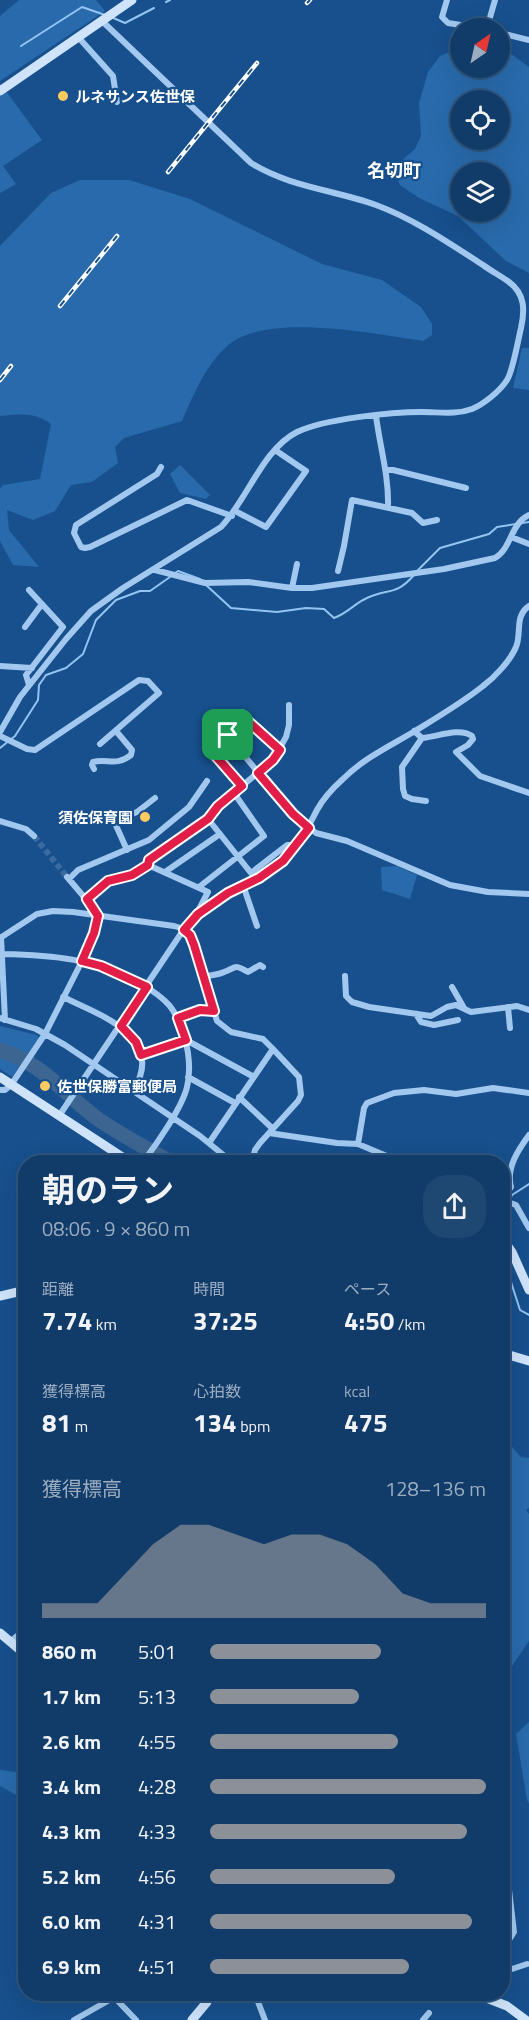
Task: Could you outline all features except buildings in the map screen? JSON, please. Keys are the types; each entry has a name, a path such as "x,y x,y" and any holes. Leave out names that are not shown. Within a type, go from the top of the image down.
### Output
{"street":[{"path":"0,91 132,0"},
{"path":"447,0 442,17 450,23"},
{"path":"490,18 495,0"},
{"path":"100,744 159,693 148,681 139,680 35,750 27,749 0,734 20,697 91,612 123,588 214,532 233,514 280,443 311,426 376,416 421,412 451,413 472,409 495,393 508,379 523,320 524,303 511,284 455,247 391,211 281,177 254,165 232,147 103,21"},
{"path":"510,35 529,40"},
{"path":"79,38 113,76 117,102"},
{"path":"376,416 389,489 388,507"},
{"path":"161,467 156,474 76,525 74,533 81,547 90,547 187,500 266,527 306,471 275,450"},
{"path":"386,470 466,488"},
{"path":"338,571 352,500 412,513 423,523 437,520"},
{"path":"155,570 205,583 248,582 292,588 312,588 434,571 495,558 501,554 517,523 529,515"},
{"path":"511,537 529,544"},
{"path":"292,588 297,564"},
{"path":"28,590 63,627 26,675 29,685"},
{"path":"25,627 42,604"},
{"path":"195,917 228,893 259,878 283,861 309,828 318,808 342,779 378,750 414,731 483,686 516,649 519,619 522,611 529,606"},
{"path":"0,666 32,668"},
{"path":"87,899 108,881 132,875 148,865 149,860 208,819 218,806 273,760 280,750 289,725 289,705"},
{"path":"280,750 241,715 228,735 293,814 316,833 347,841 450,885 488,892 529,894"},
{"path":"94,769 93,762 99,760 112,763 131,755 132,750 116,730"},
{"path":"414,731 422,738"},
{"path":"426,801 412,800 405,796 402,767 422,738 450,733 467,733 472,736 473,739 468,745 456,752 480,776 529,793"},
{"path":"230,738 214,751 214,754 242,786"},
{"path":"0,1090 5,1090 11,1085 45,1034 94,933 98,916 87,899 68,878 78,870 149,840 189,807 207,781"},
{"path":"199,887 239,858 264,836 234,793"},
{"path":"127,849 114,821 137,812 155,798"},
{"path":"208,819 251,873 287,845 297,845"},
{"path":"0,821 26,829 34,836"},
{"path":"165,872 220,834"},
{"path":"59,1116 195,917 208,892 148,865"},
{"path":"243,885 256,922 263,916"},
{"path":"224,1155 172,1117 45,1034 3,1019 3,954 0,938 37,914 53,911 162,923 184,930 190,935 217,1021 231,1032 263,1039 294,1069 299,1077 301,1095 298,1101 255,1150 254,1155"},
{"path":"3,954 49,955 101,966 147,987 170,1006 178,1018 186,1040 189,1061 187,1088 148,1155"},
{"path":"203,977 225,972 233,967 239,967 248,972 260,965 263,967"},
{"path":"345,976 346,996 352,1002 369,1007 431,1016 456,1005 471,1012 517,1006 529,1010"},
{"path":"452,987 464,1009"},
{"path":"63,997 121,1026 136,1042 141,1055 141,1076 133,1091"},
{"path":"508,1007 510,1028"},
{"path":"178,1018 200,1010 214,1011"},
{"path":"416,1014 421,1022 434,1024 458,1020"},
{"path":"141,1055 186,1040 254,1077"},
{"path":"209,1143 273,1049"},
{"path":"0,1077 119,1155"},
{"path":"188,1077 237,1100 271,1131 337,1143 357,1144 384,1155"},
{"path":"357,1144 367,1103 394,1093 424,1090 456,1094 493,1088 529,1093"},
{"path":"510,1172 516,1155 529,1135"},
{"path":"510,1202 516,1205 522,1213 529,1228"},
{"path":"510,1249 529,1290"},
{"path":"0,1296 18,1292"},
{"path":"510,1355 529,1361"},
{"path":"1,1634 18,1648"},
{"path":"10,1642 18,1636"},
{"path":"510,1898 514,1932 510,1938"},
{"path":"510,1969 527,1964"},
{"path":"74,2020 108,2001"},
{"path":"121,2001 136,2020"},
{"path":"192,2020 207,2001"},
{"path":"258,2001 265,2020"},
{"path":"498,2001 526,2020"},
{"path":"423,2020 429,2013"}],"shaded area":[{"path":"19,0 96,0 105,11 0,81 0,16"},
{"path":"450,52 450,78 510,78 510,53 529,67 529,273 506,261 464,222 510,222 510,162 450,162 450,212 419,198 400,185 395,173 400,162 415,149 421,136 419,103 428,72 440,56"},
{"path":"0,83 42,140 3,166 16,184 0,193"},
{"path":"80,180 129,180 190,199 322,264 382,280 421,307 432,324 432,335 423,341 349,330 292,327 243,336 218,355 200,382 182,421 124,438 115,447 118,463 92,482 71,485 55,511 33,520 7,510 9,530 39,567 13,565 0,541 0,489 3,485 40,479 51,424 33,416 20,414 0,416 0,246 51,193"},
{"path":"522,348 529,348 529,390 513,388"},
{"path":"180,465 210,495 206,499 180,493 170,474"},
{"path":"397,866 417,875 410,899 382,890 381,867"},
{"path":"0,1026 37,1035 39,1038 12,1077 0,1069"},
{"path":"510,1444 521,1457 529,1458 529,1508 526,1510 529,1514 529,1641 510,1669"},
{"path":"529,1722 529,1803 516,1734"},
{"path":"0,1770 18,1772 18,1796 0,1786"}],"waterway":[{"path":"166,2 170,0"},
{"path":"21,46 82,7 105,15"},
{"path":"111,17 125,23 154,8"},
{"path":"417,571 440,548 489,534 497,527 529,522"},
{"path":"175,573 178,571 200,579"},
{"path":"206,585 231,608 277,612 306,608 324,609 334,618 367,598 397,589 414,575"},
{"path":"0,748 15,736 38,700 39,685 46,675 66,668 83,654 96,620 116,600 140,591 150,591 170,577"},
{"path":"0,1050 30,1063 98,1119 158,1155"},
{"path":"510,1199 512,1195 529,1184"},
{"path":"510,1281 520,1310 529,1315"}],"tunnel":[{"path":"34,836 67,877"}],"railway":[{"path":"307,3 310,0"},
{"path":"168,172 257,63"},
{"path":"60,306 117,236"},
{"path":"0,380 11,366"}],"place":[{"name":"ルネサンス佐世保","path":"63,96"},
{"name":"須佐保育園","path":"145,817"},
{"name":"佐世保勝富郵便局","path":"45,1086"}],"district":[{"name":"名切町","path":"394,170"}],"route":[{"path":"241,715 280,750 273,760 258,773 293,814 309,828 283,861 259,878 228,893 198,914 184,930 190,935 194,945 214,1011 200,1010 178,1018 186,1040 141,1055 136,1042 121,1026 147,987 101,966 82,961 94,933 98,916 87,899 108,881 132,875 148,865 149,860 208,819 218,806 242,786 214,754 214,751 230,738 228,735 241,715"}]}
